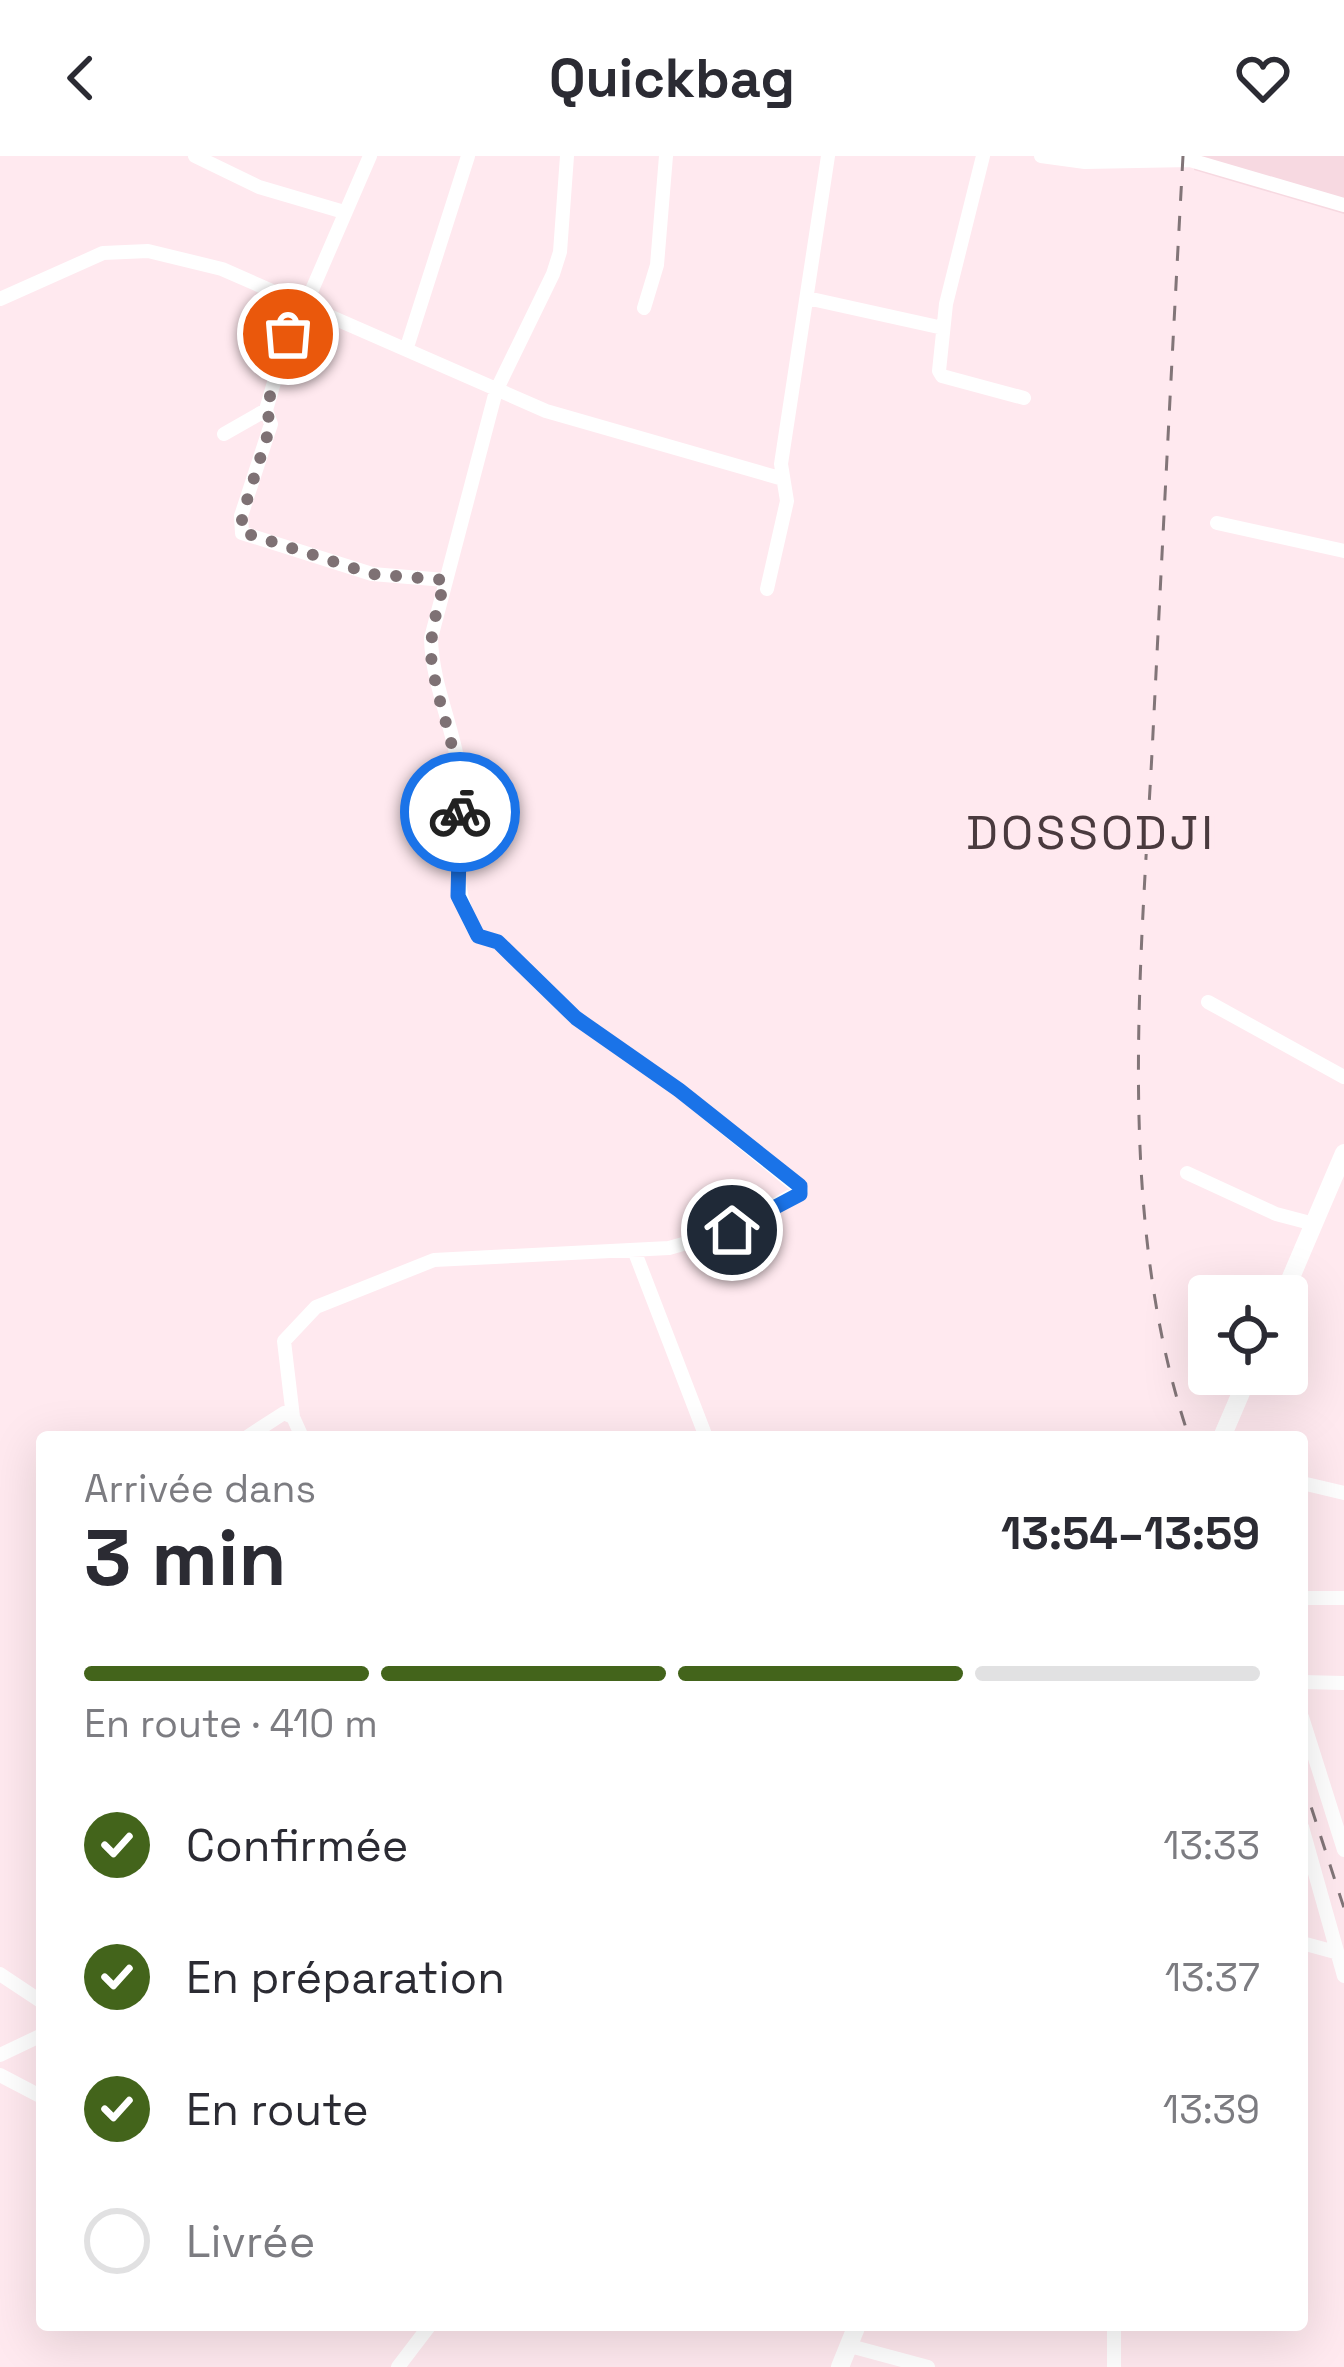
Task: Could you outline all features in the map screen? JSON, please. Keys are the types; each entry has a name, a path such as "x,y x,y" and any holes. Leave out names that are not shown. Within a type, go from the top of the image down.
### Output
{"main road":[{"path":"1292,1275 1344,1153"},
{"path":"1225,1431 1241,1395"},
{"path":"841,2367 855,2331"}],"street":[{"path":"195,156 244,182 344,212"},
{"path":"370,156 305,306 288,334 266,410 271,424 242,516 242,532 372,574 445,580"},
{"path":"407,347 467,156"},
{"path":"299,1431 292,1417 284,1341 316,1307 434,1260 668,1247 732,1230 801,1190 679,1090 576,1018 498,942 478,936 458,896 460,776 432,662 431,638 496,391 554,274 567,156"},
{"path":"644,308 658,265 666,156"},
{"path":"767,589 787,501 781,464 828,156"},
{"path":"983,156 943,328 939,371 942,376 1024,398"},
{"path":"1041,156 1085,162 1190,160 1344,205"},
{"path":"0,299 103,253 126,250 222,268 546,411 782,479"},
{"path":"806,298 943,328"},
{"path":"224,434 266,410"},
{"path":"1217,523 1344,551"},
{"path":"1208,1002 1344,1077"},
{"path":"1187,1173 1276,1214 1314,1224"},
{"path":"634,1250 704,1431"},
{"path":"255,1431 278,1414 292,1417"},
{"path":"1308,1484 1344,1493"},
{"path":"1308,1598 1344,1598"},
{"path":"1308,1682 1344,1683"},
{"path":"1308,1736 1344,1850"},
{"path":"1308,1848 1344,1976"},
{"path":"1308,1945 1335,1952"},
{"path":"0,1974 36,1998"},
{"path":"0,2055 36,2038"},
{"path":"0,2074 36,2094"},
{"path":"398,2367 425,2331"},
{"path":"1114,2331 1114,2367"},
{"path":"850,2346 928,2367"}],"shaded area":[{"path":"1197,156 1344,156 1344,214 1194,170"}],"railway":[{"path":"1183,156 1142,924 1139,1098 1151,1271 1166,1355 1187,1431"},
{"path":"1308,1797 1344,1908"}],"way so far":[{"path":"288,334 266,410 271,424 242,516 242,532 372,574 445,580 431,638 432,662 460,776 460,812"}],"district":[{"name":"DOSSODJI","path":"1091,832"}],"route":[{"path":"460,812 458,896 478,936 498,942 576,1018 638,1059 800,1186 800,1194 732,1230"}]}
